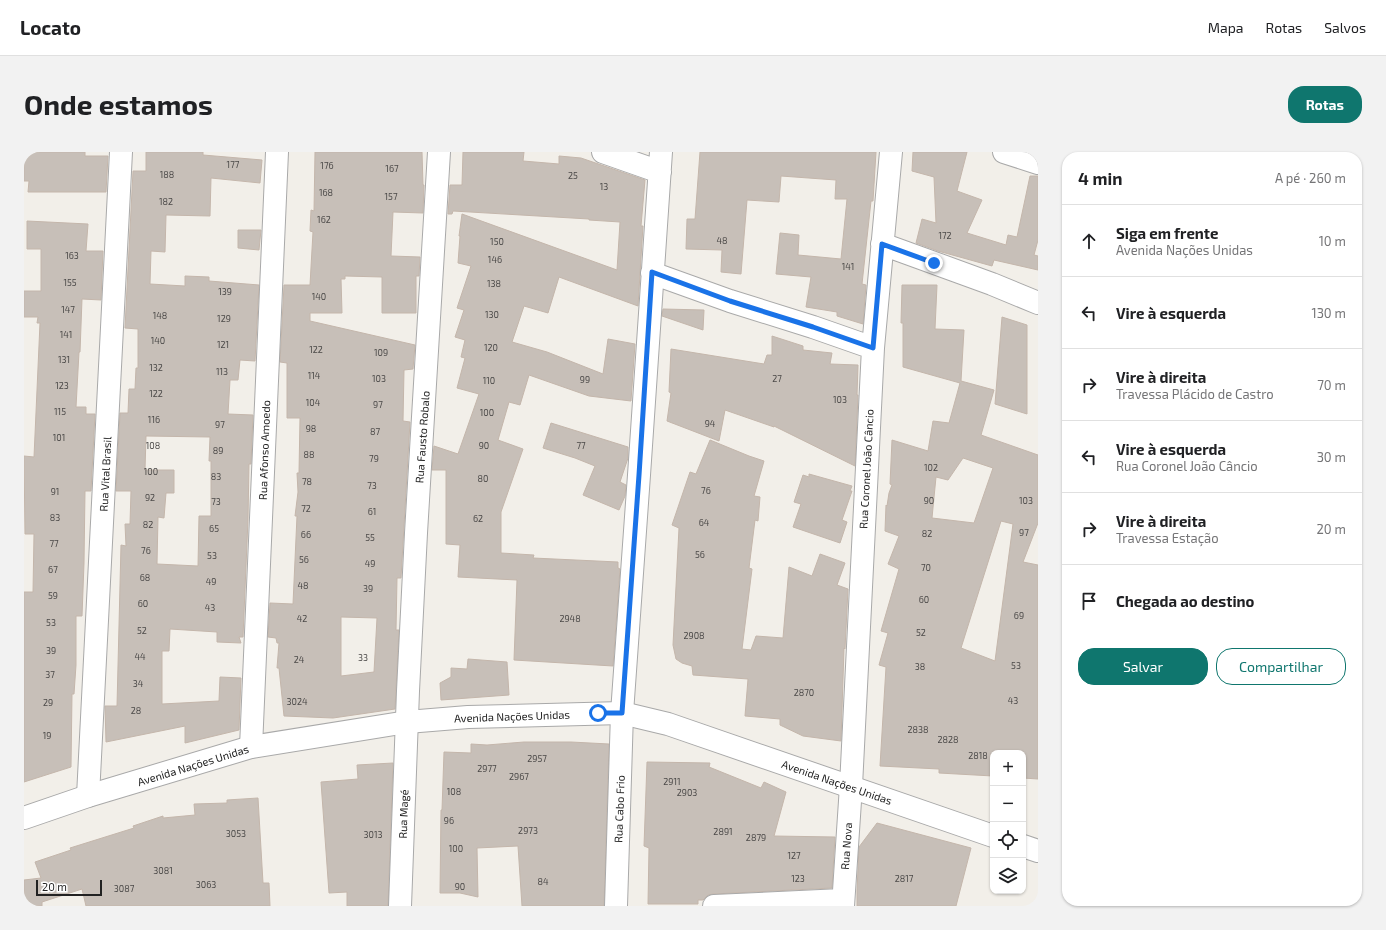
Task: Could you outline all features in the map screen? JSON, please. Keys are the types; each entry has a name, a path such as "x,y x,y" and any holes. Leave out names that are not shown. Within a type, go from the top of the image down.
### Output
{"street":[{"name":"Rua Vital Brasil","path":"88,796 121,152"},
{"name":"Rua Afonso Amoedo","path":"252,747 277,152"},
{"name":"Rua Fausto Robalo","path":"407,722 416,533 439,152"},
{"path":"603,152 660,162"},
{"name":"Rua Coronel João Câncio","path":"851,786 873,348 891,152"},
{"path":"1004,152 1038,163"},
{"name":"Rua Cabo Frio","path":"616,906 622,713 660,162"},
{"path":"882,244 992,284 1038,303"},
{"path":"652,272 730,301 813,327 873,348"},
{"name":"Avenida Nações Unidas","path":"24,818 88,796 252,747 407,722 468,717 622,713 668,724 990,835"},
{"name":"Rua Magé","path":"400,906 407,722"},
{"name":"Rua Nova","path":"842,903 851,786"},
{"path":"1026,847 1038,851"},
{"path":"714,906 842,903"}],"building":[{"path":"24,152 85,152 85,156 108,156 106,192 28,192 29,181 24,181"},
{"path":"146,152 203,152 203,155 262,160 260,183 211,178 210,216 166,215 165,252 151,251 150,284 185,286 185,276 209,277 209,281 259,285 255,361 240,360 238,380 230,380 228,414 253,415 251,464 249,464 243,637 239,637 241,643 217,642 217,632 170,629 169,651 162,651 162,704 219,701 220,677 241,678 239,730 185,743 185,726 106,742 105,706 117,706 121,545 126,546 125,524 130,524 131,491 116,491 120,413 128,413 129,389 135,389 136,368 138,368 138,329 125,328 133,171 146,171","holes":["146,436 210,437 209,461 211,461 211,516 199,516 198,566 157,564 158,517 164,518 166,493 174,493 174,470 145,470"]},
{"path":"315,152 422,152 424,185 423,213 393,212 391,256 420,257 419,276 416,276 416,313 382,313 382,277 345,276 345,279 341,279 342,313 310,313 310,321 415,345 413,369 404,370 403,421 410,422 401,578 397,578 396,630 399,630 395,709 333,718 284,716 279,668 277,668 279,643 277,643 276,638 268,637 270,603 293,604 297,516 295,516 298,492 297,473 299,473 300,418 287,418 287,363 280,362 284,285 310,285 313,232 310,231 311,210 314,211","holes":["341,617 377,618 374,672 341,676"]},
{"path":"463,152 524,152 523,161 559,164 559,156 581,158 645,180 641,226 643,226 638,306 559,277 548,313 524,306 512,342 547,352 603,374 608,339 635,344 631,401 589,396 529,375 520,405 509,402 498,440 523,449 501,512 501,553 534,555 533,558 618,562 618,568 620,569 613,666 514,660 517,580 458,577 460,545 446,544 446,470 432,470 434,446 458,454 479,394 457,388 465,358 461,357 465,340 455,337 464,310 457,308 471,266 458,263 459,236 462,214 617,270 620,222 453,211 452,214 448,214 450,185 462,185"},
{"path":"700,152 876,152 873,201 871,201 862,284 866,285 863,324 837,316 837,312 806,307 811,277 776,274 780,233 799,235 798,255 841,259 847,199 835,199 836,180 781,176 779,202 747,200 741,274 721,272 722,250 686,249 687,219 695,219"},
{"path":"913,152 967,152 957,191 982,200 967,233 1006,245 1008,235 1017,237 1030,176 1038,176 1038,240 1034,255 1038,256 1038,270 994,260 992,266 938,251 916,243 922,219 936,223 934,177 912,171"},
{"path":"27,221 88,224 86,251 103,251 101,300 82,299 76,407 86,407 86,414 95,414 91,491 85,491 82,616 76,616 76,665 74,694 72,694 71,767 24,782 24,592 33,592 34,534 25,534 24,456 34,457 40,323 37,323 38,317 24,317 24,291 41,291 41,249 27,249"},
{"path":"238,230 261,230 259,250 238,248"},
{"path":"902,285 937,285 935,329 964,330 961,381 994,390 981,435 1038,455 1038,523 1023,562 1038,565 1038,779 1026,778 1026,750 990,750 990,776 939,773 939,769 880,766 886,667 879,665 888,633 881,631 899,569 888,564 899,536 885,531 886,505 887,506 892,485 890,484 892,440 928,451 933,421 949,423 960,383 903,367 903,323 901,323","holes":["963,458 993,468 974,523 932,518 936,477 948,480","1001,521 1013,524 995,661 961,648"]},
{"path":"663,309 704,310 703,330 662,316"},
{"path":"1002,317 1027,325 1027,414 995,404"},
{"path":"772,336 803,346 803,350 832,353 830,364 858,365 855,466 774,426 725,410 719,441 667,421 671,393 669,392 671,349 764,364 767,355 772,355"},
{"path":"551,423 628,447 628,458 620,482 626,485 625,496 619,510 583,495 595,466 543,448"},
{"path":"710,440 764,461 754,496 760,497 758,521 755,520 749,568 752,569 742,649 751,650 756,636 783,638 789,567 812,576 820,554 845,563 837,585 848,589 845,649 844,648 841,741 803,736 780,725 780,719 745,716 748,679 693,675 692,666 682,663 676,659 673,645 679,528 672,525 690,472 696,474"},
{"path":"809,474 852,486 850,491 852,491 842,520 847,522 840,543 793,527 801,504 794,502 803,475 809,477"},
{"path":"468,659 507,662 509,695 441,700 440,683 451,677 451,668 467,669"},
{"path":"524,742 609,744 604,906 522,906 518,846 477,848 478,897 460,893 440,893 441,810 444,752 471,753 471,744 487,745"},
{"path":"647,762 710,763 709,767 761,788 764,782 786,792 774,836 835,837 832,888 713,894 708,895 703,900 698,900 698,904 648,904 649,848 644,846"},
{"path":"393,763 388,906 347,906 347,892 329,893 321,782 358,779 357,765"},
{"path":"258,798 263,883 269,883 270,906 86,906 82,889 42,902 42,906 24,906 24,880 41,878 35,862 71,850 70,848 134,828 133,826 163,816 163,818 195,815 194,804 227,803 227,800"},
{"path":"877,823 971,848 956,906 857,906 859,847"}],"route":[{"path":"598,713 622,713 652,272 730,301 813,327 873,348 882,244 934,263"}]}
